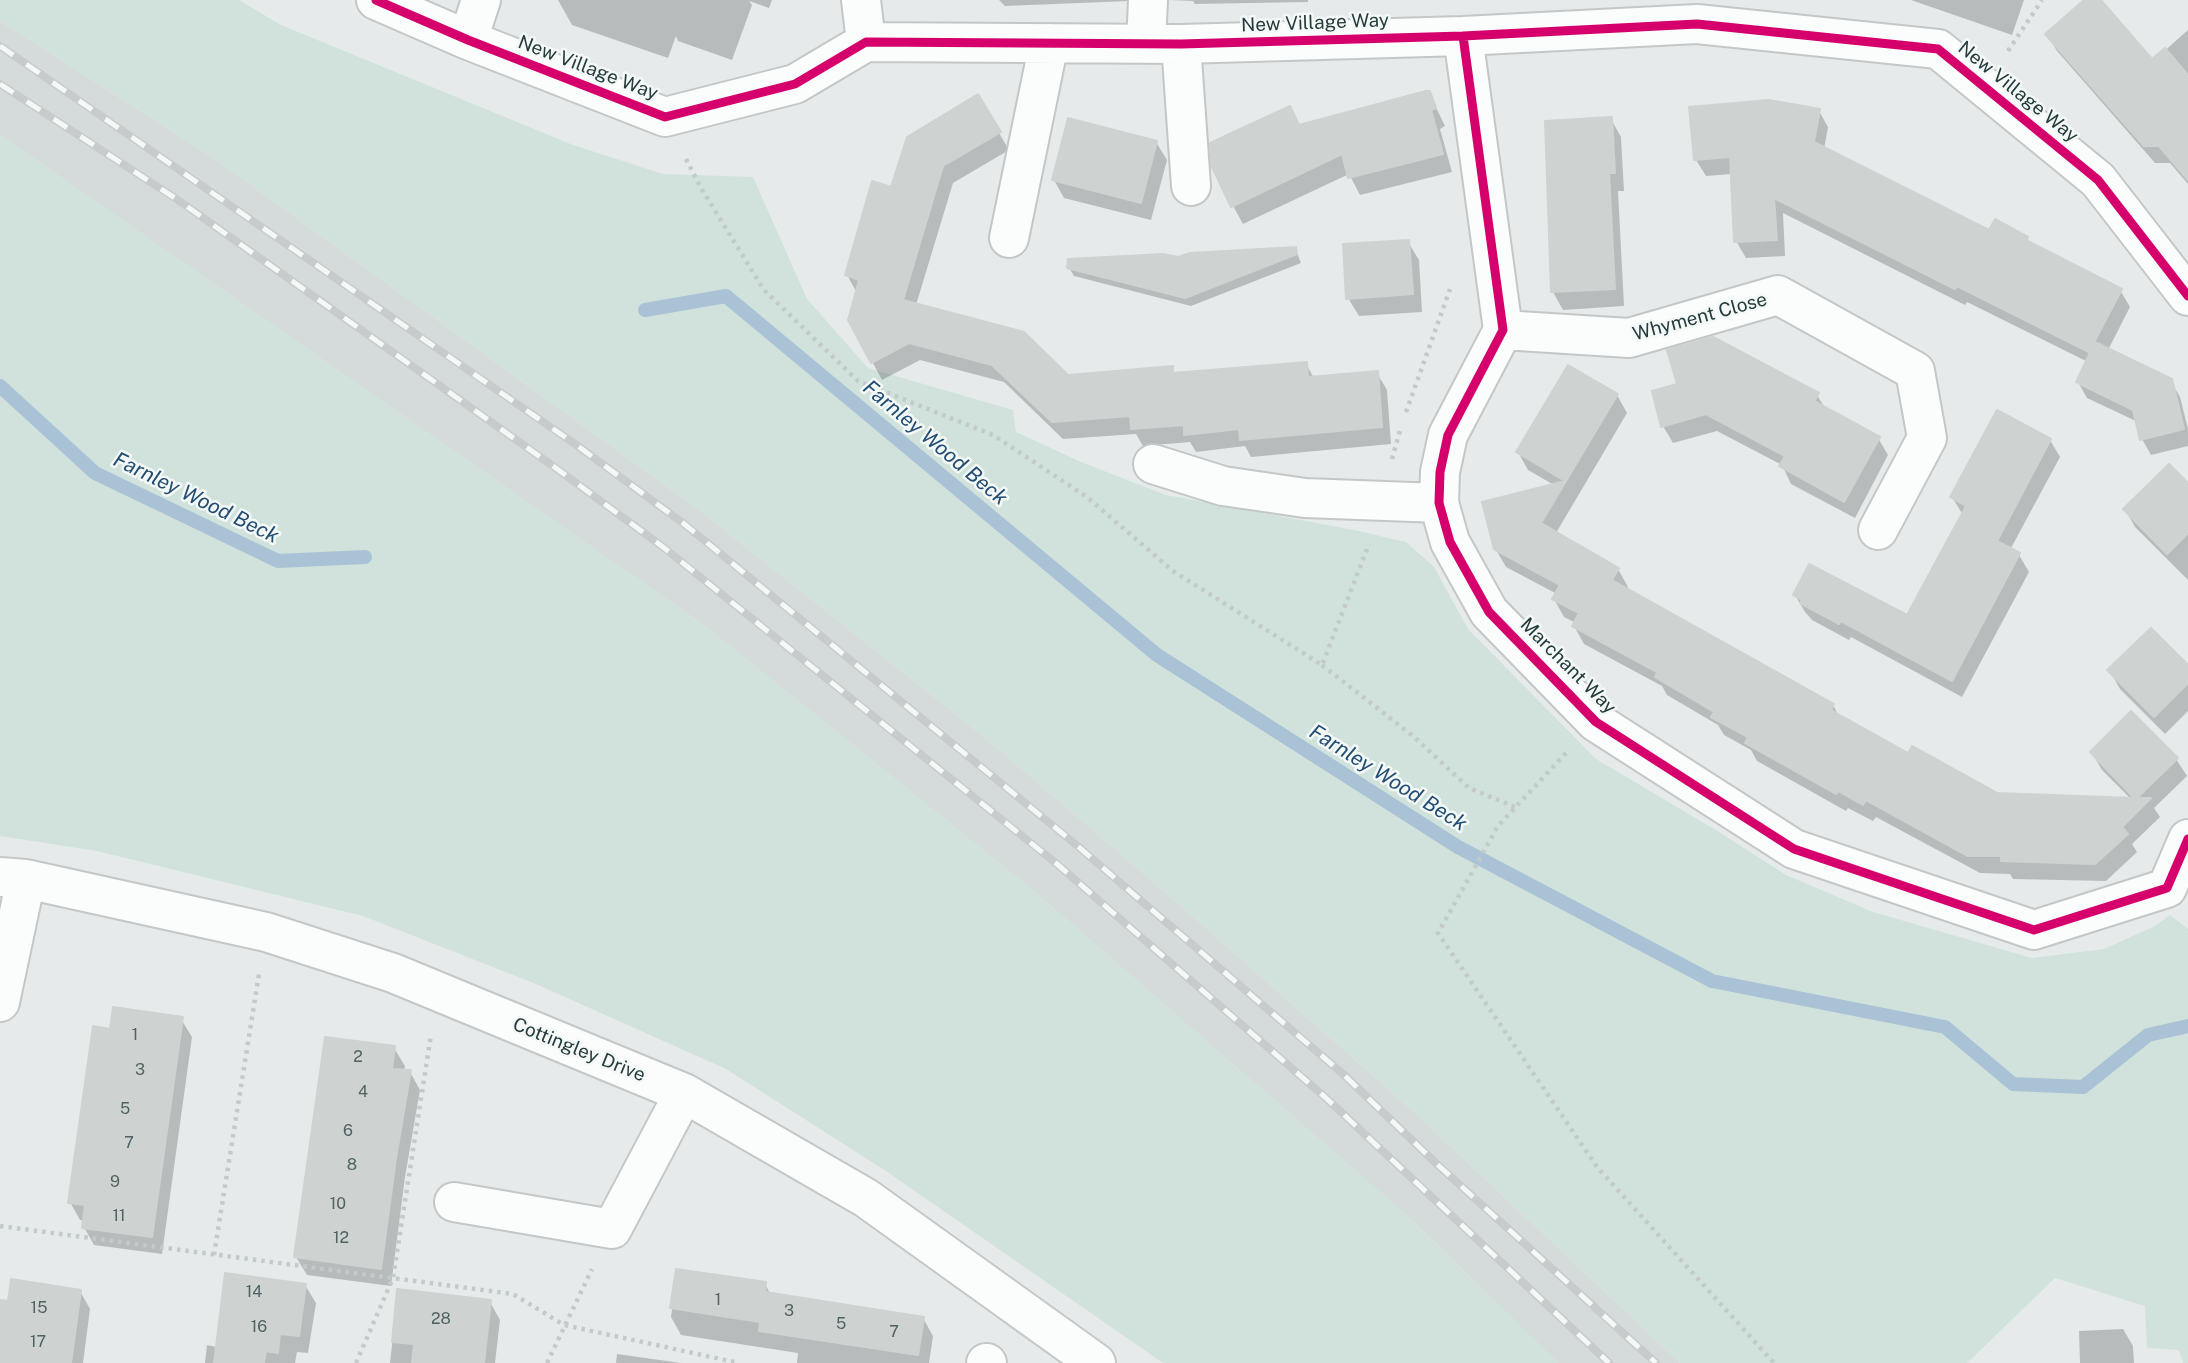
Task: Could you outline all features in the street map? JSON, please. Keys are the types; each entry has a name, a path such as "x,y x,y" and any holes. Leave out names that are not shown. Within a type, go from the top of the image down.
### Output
{"street":[{"name":"New Village Way","path":"376,0 468,40 665,117 795,84 866,42 1163,44 1463,36 1696,12 1938,49 2098,180 2188,296"},
{"path":"468,40 481,0"},
{"path":"861,0 866,42"},
{"path":"1148,0 1163,44 1191,186"},
{"path":"1463,36 1503,330"},
{"path":"1009,239 1049,43"},
{"name":"Whyment Close","path":"1503,330 1629,338 1778,295 1916,371 1927,438 1878,530"},
{"name":"Marchant Way","path":"1503,330 1448,435 1440,472 1438,503 1450,542 1489,612 1596,722 1794,849 2035,930 2167,888 2188,839"},
{"path":"1153,464 1223,486 1305,498 1438,503"},
{"path":"0,1002 13,878"},
{"name":"Cottingley Drive","path":"13,878 266,932 393,973 684,1093 866,1198 1096,1363"},
{"path":"454,1202 612,1229 684,1093"}],"path":[{"path":"1984,86 2042,0"},
{"path":"665,117 701,188 764,290 858,381 993,435 1087,498 1173,571 1322,665 1413,736 1469,789 1515,807"},
{"path":"1406,413 1456,270 1490,232"},
{"path":"1322,665 1386,501 1392,452 1401,426"},
{"path":"1596,722 1498,826 1438,933 1597,1167 1774,1363"},
{"path":"214,1255 266,932"},
{"path":"356,1363 393,1278 438,991"},
{"path":"0,1226 513,1294 564,1325 739,1363"},
{"path":"547,1363 612,1229"}],"shaded area":[{"path":"0,0 239,0 281,25 573,145 663,174 753,177 807,299 868,368 1013,410 1016,432 1081,462 1166,495 1406,542 1434,567 1468,629 1596,759 1786,875 1873,912 2032,958 2104,949 2155,926 2170,915 2188,929 2188,1363 2183,1363 2179,1350 2147,1348 2145,1306 2055,1278 1967,1363 1680,1363 1415,1113 1181,906 983,736 695,507 212,157 0,21"},
{"path":"0,21 212,157 695,507 983,736 1181,906 1415,1113 1680,1363 1558,1363 1412,1220 1029,887 705,626 0,135"},
{"path":"0,135 705,626 1029,887 1412,1220 1558,1363 1163,1363 886,1171 726,1069 536,984 363,916 97,851 0,836"}],"building":[{"path":"2084,0 2101,0 2152,59 2165,48 2188,75 2188,180 2159,146 2144,146 2045,34"},
{"path":"1430,91 1436,108 1431,110 1443,154 1348,178 1342,154 1231,207 1211,165 1210,143 1290,106 1299,125"},
{"path":"978,94 1001,132 943,166 903,300 1024,332 1068,375 1173,366 1173,373 1307,362 1308,377 1378,371 1382,427 1240,440 1239,429 1184,435 1184,425 1131,429 1130,416 1052,422 992,365 909,343 871,363 848,320 859,280 845,275 872,181 891,187 907,137"},
{"path":"1769,100 1820,109 1814,142 1989,230 1995,219 2028,237 2026,240 2122,289 2089,352 1957,286 1955,289 1774,198 1777,240 1734,242 1730,157 1694,160 1689,107"},
{"path":"1612,117 1615,173 1609,173 1615,289 1551,292 1545,121"},
{"path":"1068,118 1157,141 1141,203 1052,180"},
{"path":"1409,240 1413,294 1346,299 1343,244"},
{"path":"1296,247 1297,254 1185,298 1067,268 1068,259 1163,254 1178,257 1190,253"},
{"path":"1713,337 1819,393 1814,401 1880,437 1844,502 1779,466 1785,456 1706,414 1661,427 1652,391 1677,384 1667,350"},
{"path":"2095,342 2172,379 2184,429 2140,440 2133,410 2076,382"},
{"path":"1568,365 1618,394 1541,523 1619,568 1612,580 1834,704 1831,710 1908,753 1912,746 1997,793 2134,798 2090,752 2131,711 2178,758 2137,798 2151,798 2122,827 2128,834 2095,864 2001,861 2001,856 1968,856 1866,800 1863,805 1838,791 1836,794 1745,743 1748,737 1711,717 1714,712 1655,677 1657,672 1572,626 1579,613 1552,599 1560,585 1494,549 1482,502 1565,481 1516,452"},
{"path":"1997,410 2051,439 1997,541 2020,553 1952,681 1841,621 1839,624 1800,603 1802,600 1793,595 1809,564 1907,615 1966,506 1950,497"},
{"path":"2169,464 2188,483 2188,533 2167,554 2123,509"},
{"path":"2151,628 2188,665 2188,683 2154,717 2107,670"},
{"path":"113,1007 183,1017 152,1237 82,1228 85,1205 68,1203 93,1026 110,1029"},
{"path":"325,1037 395,1046 392,1069 411,1070 381,1269 294,1257"},
{"path":"676,1269 766,1282 765,1292 924,1317 918,1355 759,1331 760,1322 670,1308"},
{"path":"225,1273 306,1284 299,1336 280,1334 278,1353 266,1351 264,1363 214,1363"},
{"path":"11,1279 81,1290 71,1363 0,1363 0,1300 8,1301"},
{"path":"397,1289 491,1300 484,1363 412,1363 414,1344 392,1342"}],"waterway":[{"name":"Farnley Wood Beck","path":"645,310 726,296 1157,655 1458,847 1712,981 1945,1027 2013,1084 2083,1087 2148,1035 2188,1026"},
{"name":"Farnley Wood Beck","path":"0,386 95,473 278,561 365,557"}],"railway":[{"path":"0,46 575,444 683,523 1074,843 1343,1074 1439,1166 1656,1363"},
{"path":"0,84 178,200 663,547 1057,864 1326,1098 1609,1363"}],"cycle path":[{"path":"376,0 468,40 665,117 795,84 866,42 1181,44 1463,36 1697,24 1938,49 2098,180 2188,296"},
{"path":"1463,36 1503,330 1448,435 1440,472 1439,503 1450,542 1489,612 1596,722 1794,849 2034,930 2167,888 2188,839"}]}
